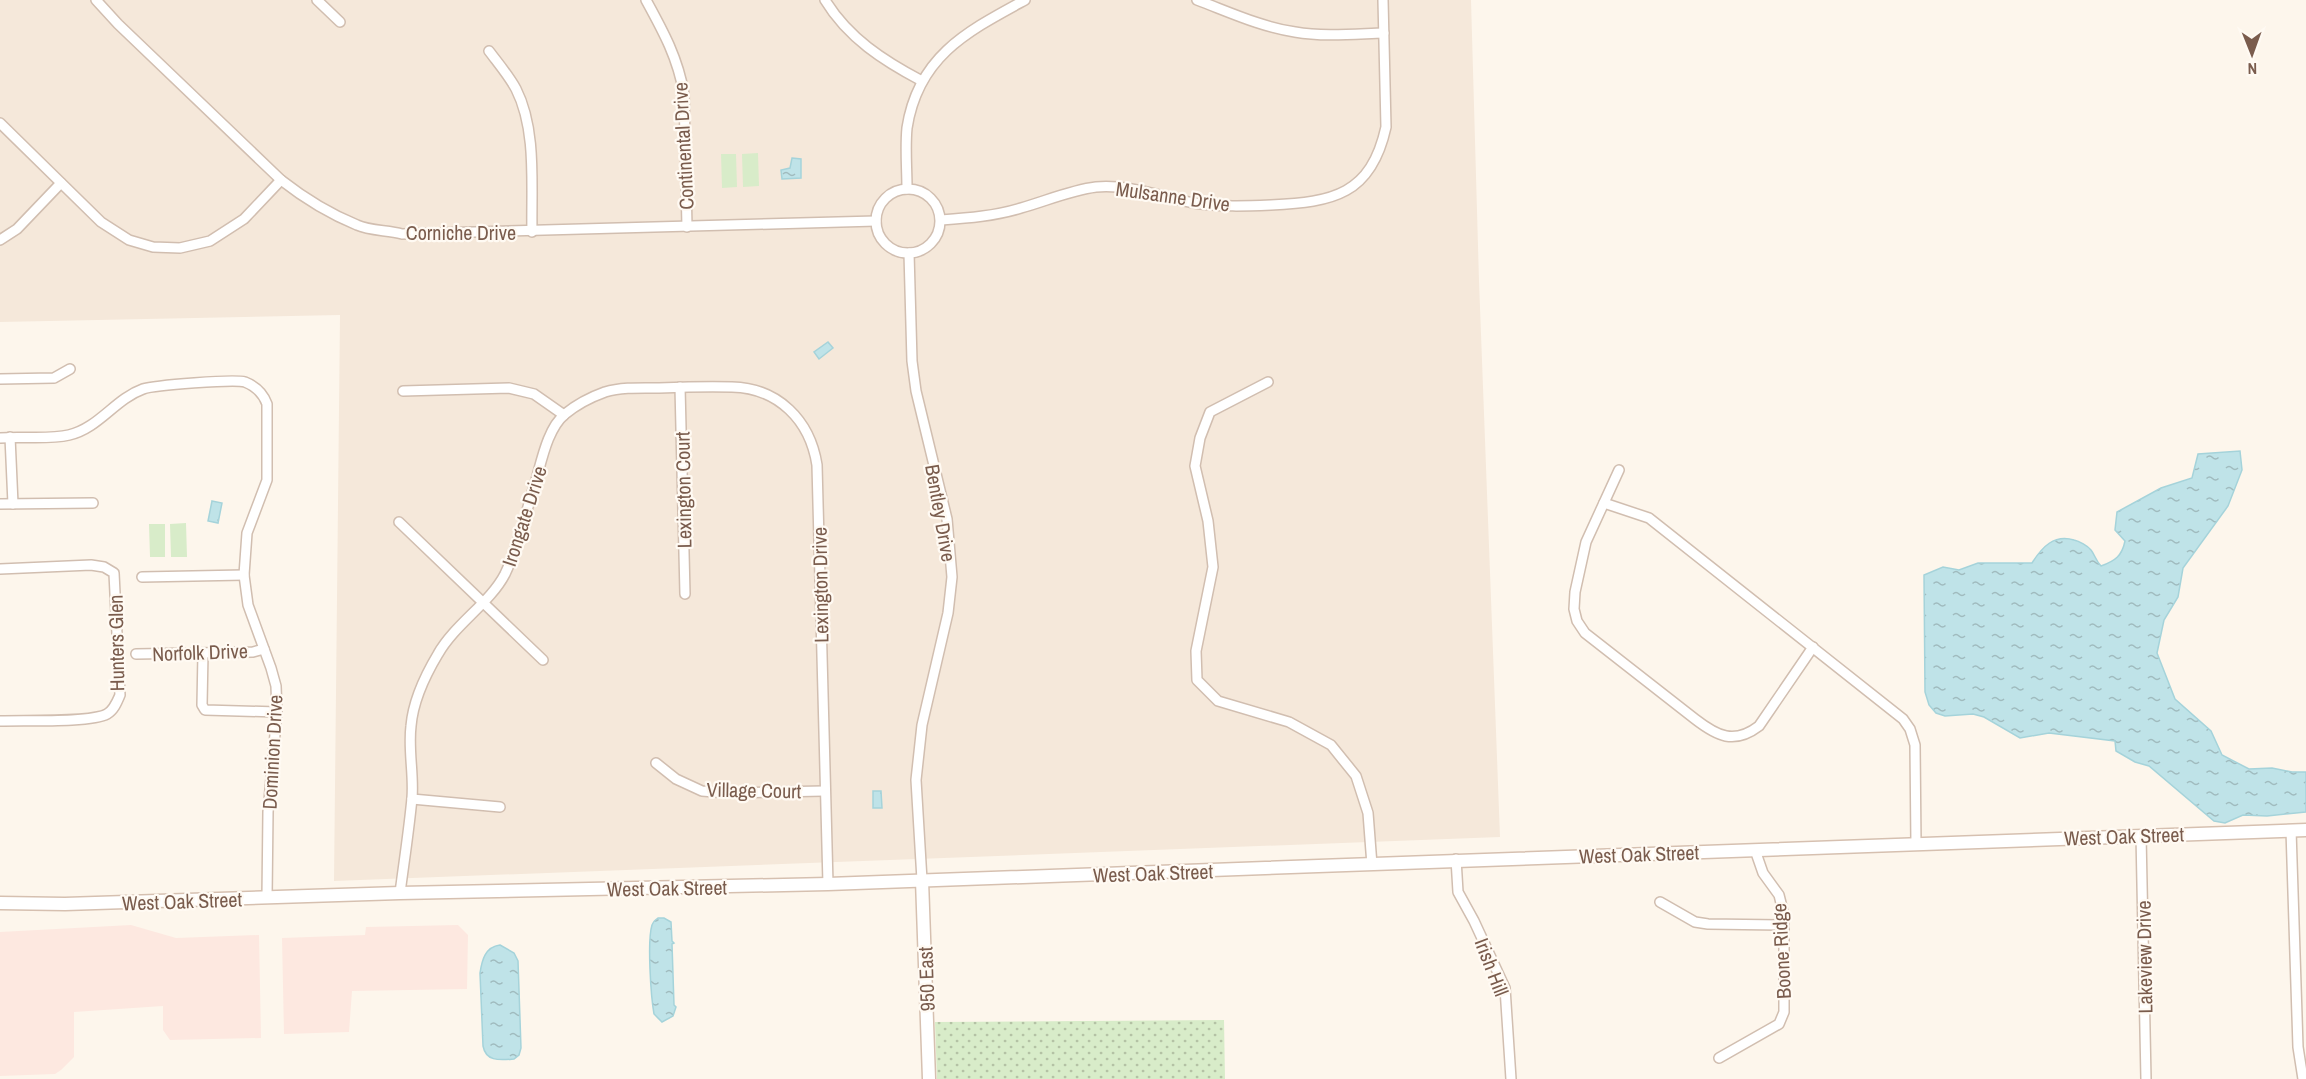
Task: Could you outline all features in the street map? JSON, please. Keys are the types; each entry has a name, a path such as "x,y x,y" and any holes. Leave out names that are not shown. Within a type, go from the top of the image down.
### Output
{"main road":[{"name":"West Oak Street","path":"0,903 65,904 400,893 828,884 1372,865 1456,859 2306,830"},
{"name":"950 East","path":"922,880 929,1079"}],"street":[{"name":"Corniche Drive","path":"96,0 118,24 281,180 302,197 358,226 402,234 876,221"},
{"path":"316,0 340,22"},
{"name":"Continental Drive","path":"646,0 675,54 681,75 684,94 687,227"},
{"path":"825,0 858,39 891,64 922,81"},
{"path":"907,189 908,127 922,81 938,59 961,37 1025,0"},
{"path":"1197,0 1251,21 1295,32 1327,35 1384,33"},
{"name":"Mulsanne Drive","path":"941,220 991,215 1094,187 1133,188 1193,202 1236,206 1315,202 1343,194 1371,168 1383,143 1387,110 1383,0"},
{"path":"489,51 516,88 530,131 532,232"},
{"path":"0,123 101,222 141,244 166,249 195,246 227,232 244,219 281,180"},
{"path":"0,240 17,229 61,183"},
{"path":"907,189 919,190 933,200 941,220 940,230 932,243 925,249 909,253 888,246 877,230 876,221 879,207 885,199 891,193 907,189"},
{"name":"Bentley Drive","path":"909,253 912,361 916,391 947,519 952,577 948,613 922,725 916,780 922,880"},
{"path":"0,379 54,378 70,369"},
{"name":"Dominion Drive","path":"5,438 67,436 86,429 130,396 152,387 243,381 255,387 264,396 267,404 267,480 247,533 244,575 248,605 276,686 278,712 268,812 267,897"},
{"path":"1268,382 1210,412 1200,438 1195,466 1208,521 1213,567 1196,651 1197,680 1218,701 1289,722 1331,745 1356,776 1368,813 1372,865"},
{"name":"Irongate Drive","path":"400,893 412,799 411,726 417,702 439,652 497,588 509,565 541,461 554,431 564,415 589,398 607,392 680,387"},
{"name":"Lexington Court","path":"680,387 685,594"},
{"name":"Lexington Drive","path":"680,387 732,387 762,392 779,401 794,414 807,430 814,447 817,474 828,884"},
{"path":"403,391 509,388 534,394 564,415"},
{"path":"5,438 13,504"},
{"path":"1619,470 1586,542 1575,592 1574,609 1577,621 1585,633 1712,731 1724,736 1750,733 1759,726 1813,647"},
{"path":"0,504 93,503"},
{"path":"1604,503 1649,518 1903,719 1910,729 1915,745 1916,844"},
{"path":"399,522 543,660"},
{"name":"Hunters Glen","path":"0,569 91,565 110,570 115,576 120,695 117,703 105,715 79,720 0,721"},
{"path":"142,577 244,575"},
{"name":"Norfolk Drive","path":"136,654 253,652 264,649"},
{"path":"203,653 202,705 205,710 278,712"},
{"name":"Village Court","path":"656,763 676,779 702,791 727,793 824,791"},
{"path":"412,799 500,807"},
{"path":"2290,830 2298,1047 2302,1079"},
{"name":"Lakeview Drive","path":"2141,835 2146,1079"},
{"name":"Boone Ridge","path":"1719,1058 1779,1024 1784,1012 1784,925 1779,895 1764,873 1755,850"},
{"name":"Irish Hill","path":"1456,859 1458,892 1505,988 1511,1079"},
{"path":"1660,902 1695,922 1784,925"}],"shaded area":[{"path":"0,0 1471,0 1500,837 334,881 340,315 0,322"},
{"path":"131,925 176,938 259,935 261,1038 170,1040 163,1030 163,1006 74,1012 74,1057 61,1070 55,1074 0,1076 0,932"},
{"path":"458,925 468,935 467,989 352,991 349,1032 284,1034 282,938 365,935 366,927"}],"green space":[{"path":"758,153 759,186 743,187 742,154"},
{"path":"721,154 736,154 737,187 722,188"},
{"path":"186,523 187,557 171,557 170,524"},
{"path":"149,524 165,524 165,557 150,557"},
{"path":"1224,1020 1225,1079 937,1079 935,1022"}],"water":[{"path":"792,158 801,159 801,178 782,179 781,170 790,168"},
{"path":"828,342 833,348 819,359 814,352"},
{"path":"2240,451 2242,470 2228,506 2183,568 2178,597 2164,620 2157,653 2175,699 2211,731 2222,755 2249,769 2272,768 2306,772 2306,812 2267,816 2243,815 2225,823 2214,821 2149,766 2135,762 2116,751 2115,741 2049,733 2020,738 1984,717 1973,714 1945,716 1936,713 1929,705 1925,692 1924,575 1943,567 1959,570 1978,563 2032,563 2044,547 2060,539 2074,540 2083,544 2091,550 2101,566 2114,560 2124,546 2125,541 2115,530 2117,512 2161,488 2192,478 2198,454"},
{"path":"212,501 222,503 218,523 208,521"},
{"path":"873,791 881,791 882,808 873,808"},
{"path":"658,918 671,922 674,943 672,944 674,1005 676,1007 673,1016 662,1022 654,1014 650,969 651,933 654,921"},
{"path":"500,945 514,953 518,961 521,1048 519,1055 514,1059 499,1060 487,1055 483,1046 480,973 483,959 488,951"}]}
